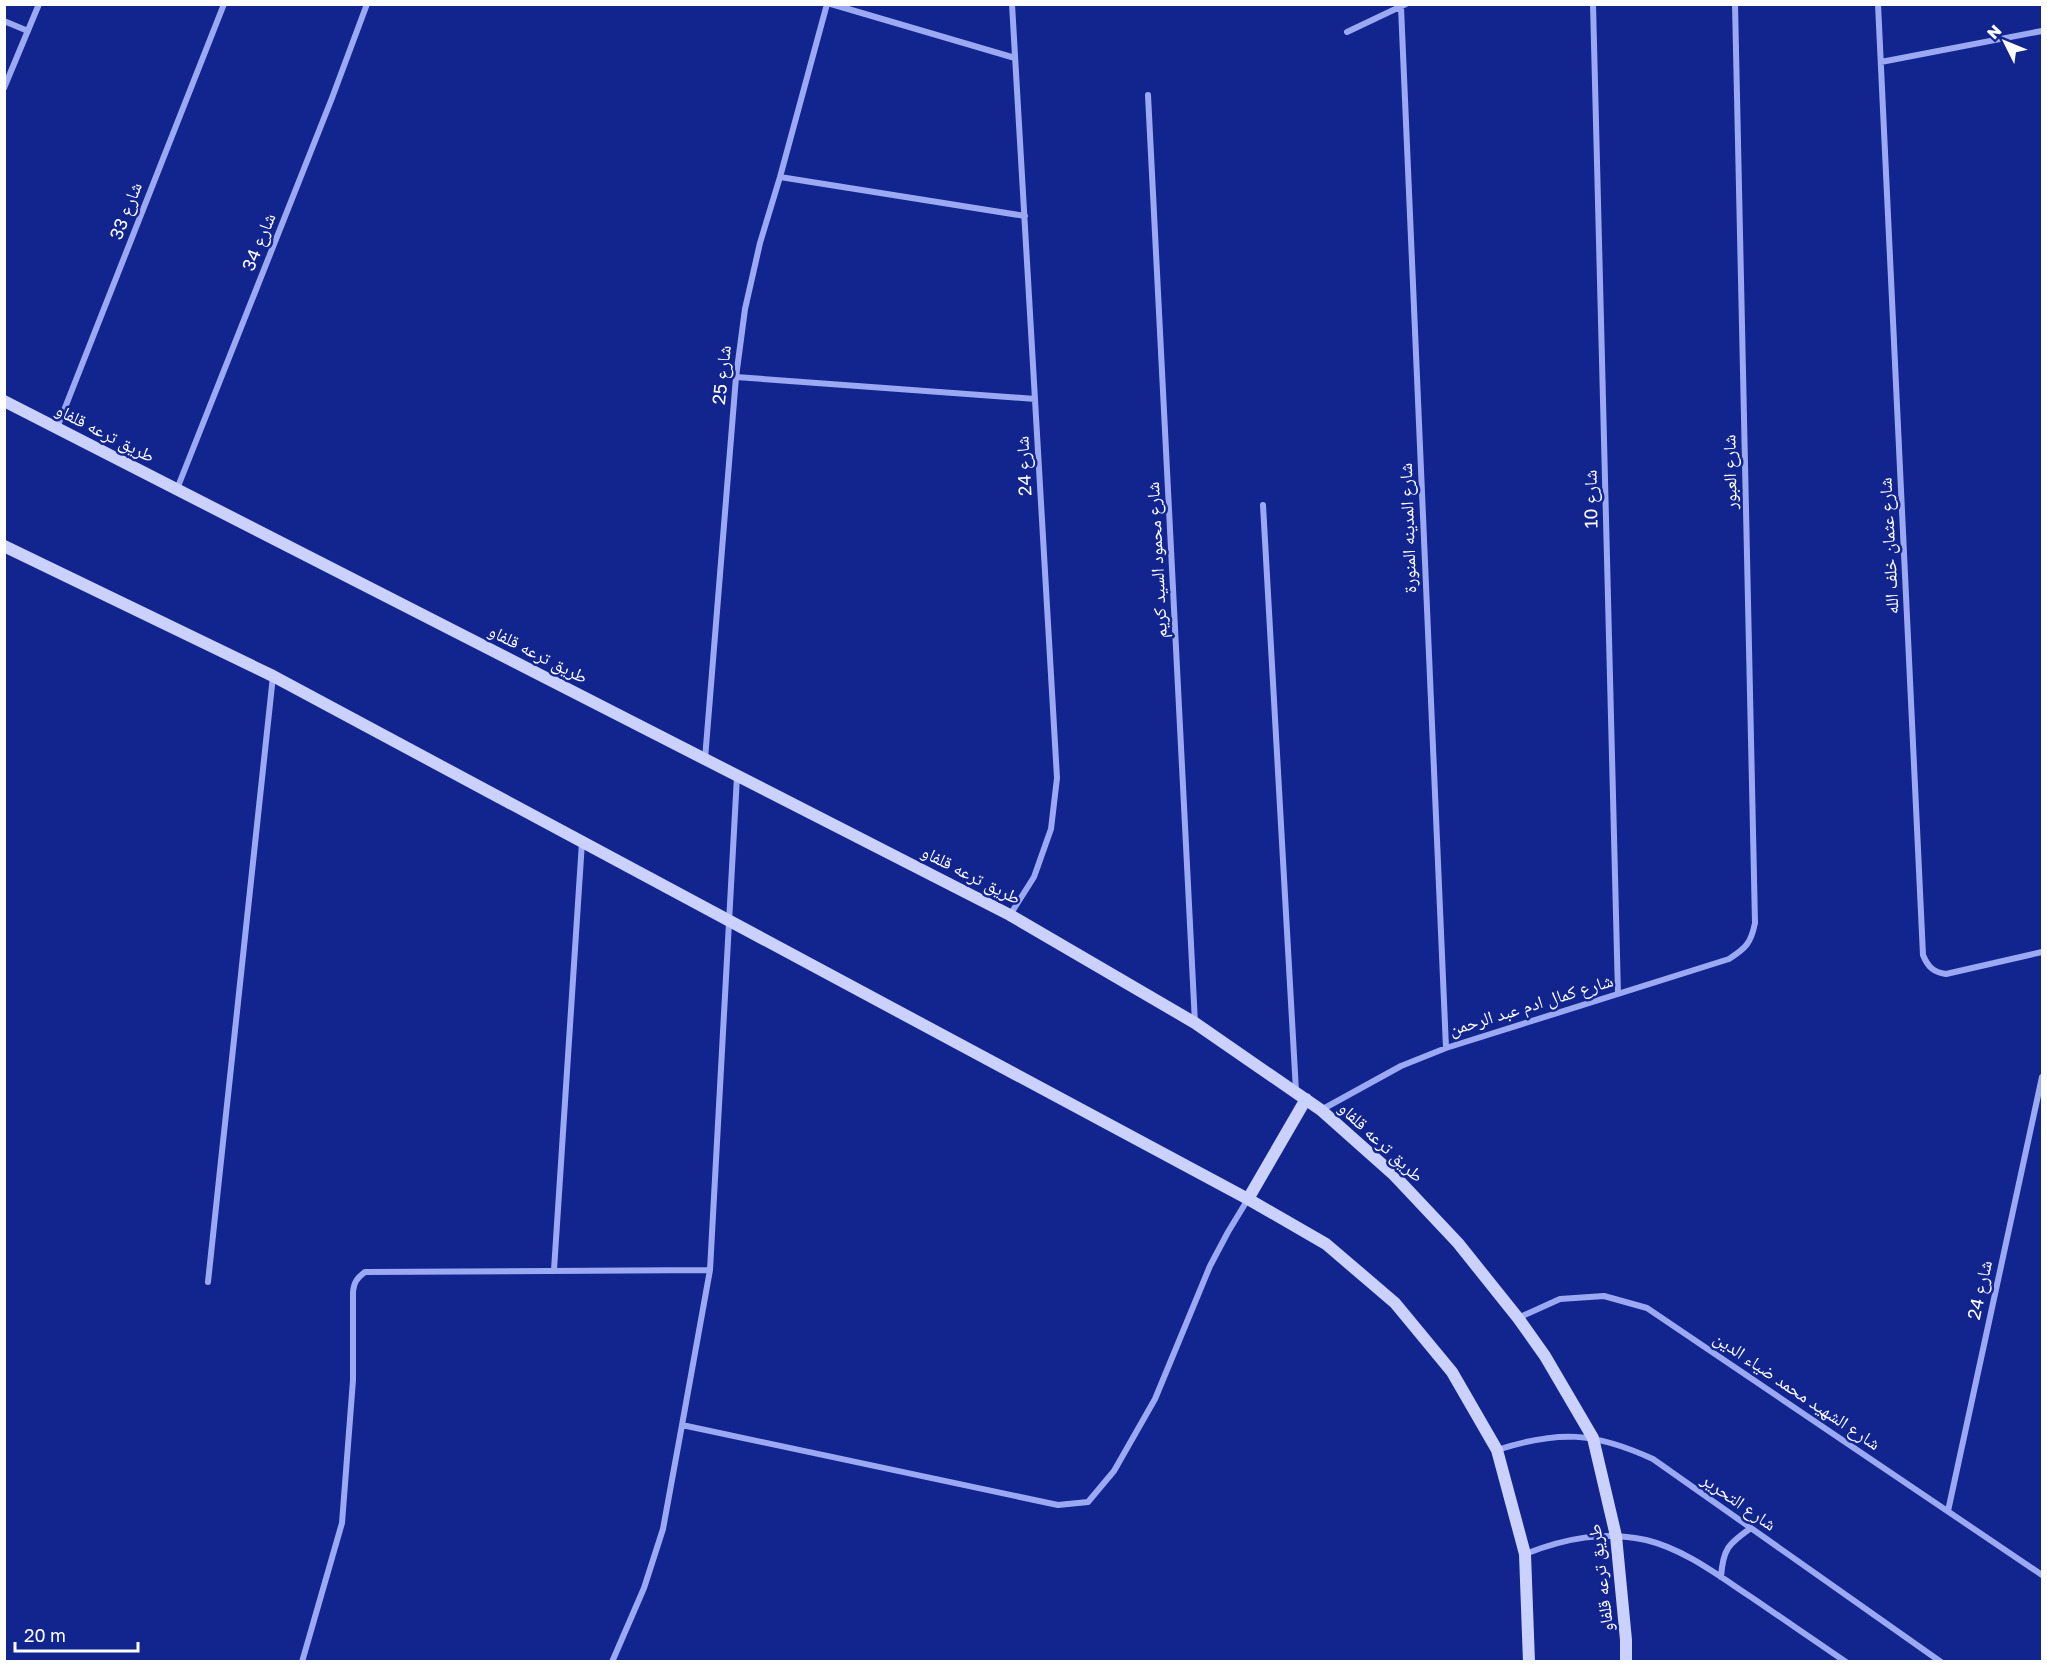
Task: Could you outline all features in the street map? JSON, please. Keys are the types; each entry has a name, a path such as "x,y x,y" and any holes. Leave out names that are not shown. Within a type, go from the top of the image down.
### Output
{"street":[{"path":"4,88 39,4"},
{"name":"شارع 33","path":"57,428 224,4"},
{"name":"شارع 34","path":"177,490 332,99 367,4"},
{"path":"829,4 1015,58"},
{"name":"شارع 25","path":"705,759 736,377 745,309 760,243 829,4"},
{"name":"شارع 24","path":"1010,915 1034,877 1048,838 1057,778 1012,4"},
{"name":"شارع 10","path":"1593,4 1618,994"},
{"name":"شارع العبور","path":"1735,4 1755,911 1752,939"},
{"name":"شارع عثمان خلف الله","path":"1878,4 1923,955 1927,965 1935,972 1946,975 2043,952"},
{"path":"1347,32 1404,6"},
{"name":"شارع المدينه المنورة","path":"1404,6 1446,1048"},
{"path":"4,21 28,31"},
{"path":"1881,62 2043,31"},
{"name":"شارع محمود السيد كريم","path":"1148,95 1195,1023"},
{"path":"780,177 1025,216"},
{"path":"736,377 1035,399"},
{"name":"طريق ترعه قلفاو","path":"4,401 1010,915 1195,1023 1321,1110 1392,1174 1458,1243 1518,1318 1570,1396 1593,1438 1616,1536 1626,1662"},
{"path":"682,1425 1058,1505 1088,1502 1114,1471 1155,1400 1210,1266 1248,1199 1301,1095 1263,505"},
{"path":"4,546 273,676 1248,1199 1326,1244 1395,1303 1452,1372 1497,1450 1525,1554 1529,1662"},
{"path":"208,1282 273,676"},
{"path":"612,1662 644,1588 663,1529 710,1270 737,776"},
{"path":"554,1270 582,842"},
{"name":"شارع كمال ادم عبد الرحمن","path":"1321,1110 1401,1066 1446,1048 1729,959 1743,951 1752,939"},
{"name":"شارع 24","path":"1948,1511 2043,1077"},
{"path":"302,1662 342,1523 353,1380 353,1292 358,1277 365,1272 710,1270"},
{"name":"شارع الشهيد محمد ضياء الدين","path":"1518,1318 1560,1299 1604,1296 1647,1308 2043,1575"},
{"name":"شارع التحرير","path":"1497,1450 1528,1440 1561,1436 1593,1438 1624,1446 1653,1459 1941,1662"},
{"path":"1721,1577 1723,1557 1733,1540 1751,1528"},
{"path":"1525,1554 1555,1543 1586,1537 1616,1536 1648,1541 1678,1552 1721,1577 1846,1662"}]}
